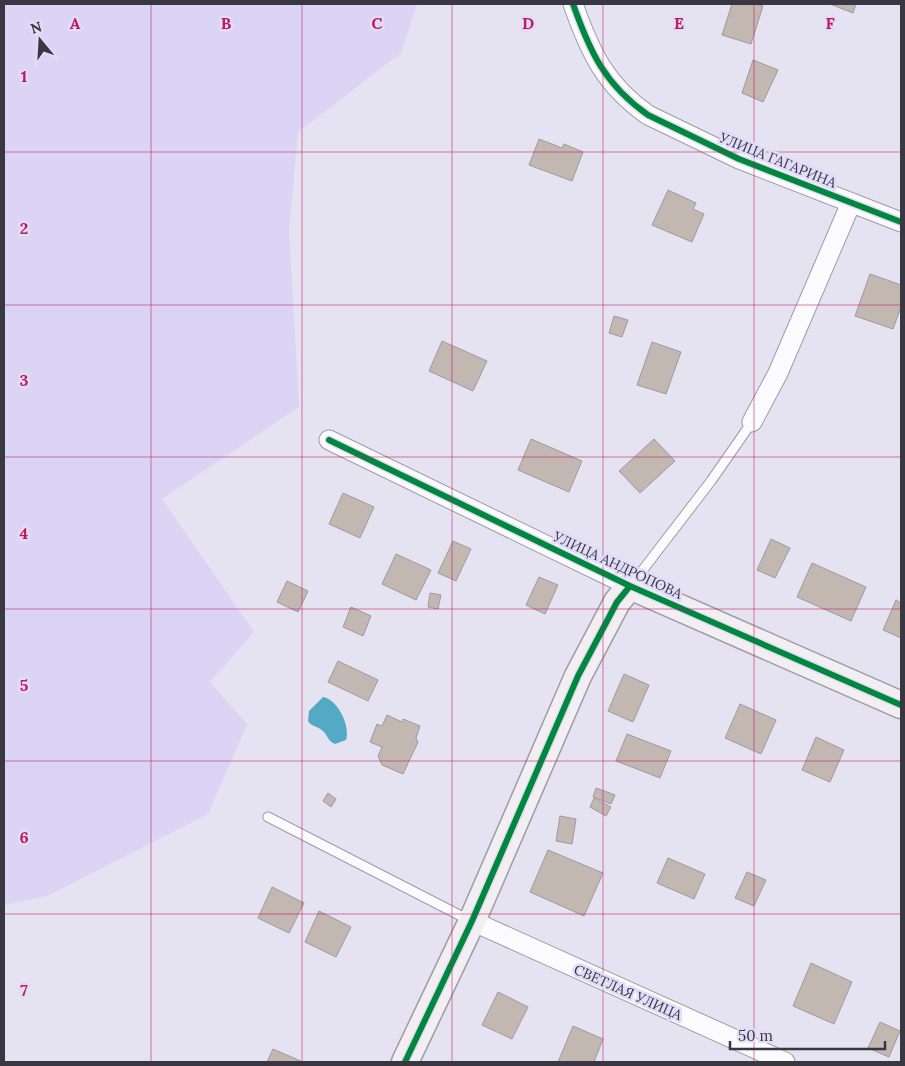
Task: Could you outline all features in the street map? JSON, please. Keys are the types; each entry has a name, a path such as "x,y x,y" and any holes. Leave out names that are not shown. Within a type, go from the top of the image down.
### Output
{"street":[{"name":"УЛИЦА ГАГАРИНА","path":"573,4 588,45 602,71 637,107 648,115 739,159 901,222"},
{"path":"752,422 778,373 850,203"},
{"name":"УЛИЦА АНДРОПОВА","path":"329,440 630,586 901,705"},
{"path":"405,1062 472,921 578,676 617,602 630,586"},
{"name":"СВЕТЛАЯ УЛИЦА","path":"472,921 785,1062"}],"lane":[{"path":"630,586 711,481 752,422"},
{"path":"268,817 472,921"}],"shaded area":[{"path":"4,4 417,4 401,53 298,132 289,230 299,407 162,499 254,632 210,682 247,724 208,814 47,896 4,905"}],"water":[{"path":"323,697 333,703 342,714 347,734 346,740 333,743 323,731 308,721 309,711"}],"building":[{"path":"732,4 763,6 751,44 722,35"},
{"path":"830,4 856,4 853,13"},
{"path":"753,60 778,70 763,102 742,93"},
{"path":"539,139 562,148 564,144 583,152 572,181 529,165"},
{"path":"668,190 696,203 693,209 704,214 692,242 652,225"},
{"path":"870,274 901,285 901,307 893,329 855,316"},
{"path":"614,316 628,320 622,337 609,333"},
{"path":"442,341 487,361 473,391 429,371"},
{"path":"652,342 681,352 666,394 637,385"},
{"path":"531,439 582,461 569,492 518,470"},
{"path":"654,439 675,461 640,493 619,471"},
{"path":"343,493 374,507 360,538 329,524"},
{"path":"771,539 790,548 775,578 757,570"},
{"path":"453,541 471,549 456,581 438,573"},
{"path":"396,554 431,570 416,600 382,584"},
{"path":"812,563 866,587 851,621 797,597"},
{"path":"539,577 558,585 545,614 526,605"},
{"path":"287,581 308,591 298,612 277,602"},
{"path":"430,593 441,595 438,609 428,607"},
{"path":"896,600 901,603 901,638 883,630"},
{"path":"351,607 371,616 363,636 343,627"},
{"path":"338,661 378,680 368,701 328,682"},
{"path":"624,674 649,685 633,722 608,711"},
{"path":"740,704 776,720 761,754 725,738"},
{"path":"387,715 402,722 403,719 420,726 416,738 418,742 403,774 382,765 378,756 382,747 370,742 377,724 382,726"},
{"path":"627,734 671,751 660,778 616,761"},
{"path":"816,737 844,750 830,782 802,770"},
{"path":"596,788 615,795 611,804 593,797"},
{"path":"328,793 336,799 331,807 323,801"},
{"path":"594,798 611,807 606,816 590,807"},
{"path":"560,816 576,819 572,844 556,841"},
{"path":"548,850 603,873 584,916 530,892"},
{"path":"668,858 705,874 694,899 657,883"},
{"path":"747,872 766,880 754,906 735,898"},
{"path":"272,887 304,903 289,933 258,918"},
{"path":"319,911 351,927 336,957 305,942"},
{"path":"811,963 852,982 834,1024 793,1006"},
{"path":"498,992 528,1007 512,1039 482,1025"},
{"path":"880,1022 900,1031 889,1057 868,1048"},
{"path":"573,1026 603,1039 594,1062 558,1062"},
{"path":"273,1049 303,1062 267,1062"}],"cycle path":[{"path":"573,4 586,37 601,66 621,92 648,115 739,159 901,222"},
{"path":"329,440 630,586 901,705"},
{"path":"405,1062 472,921 578,676 617,602 630,586"}]}
